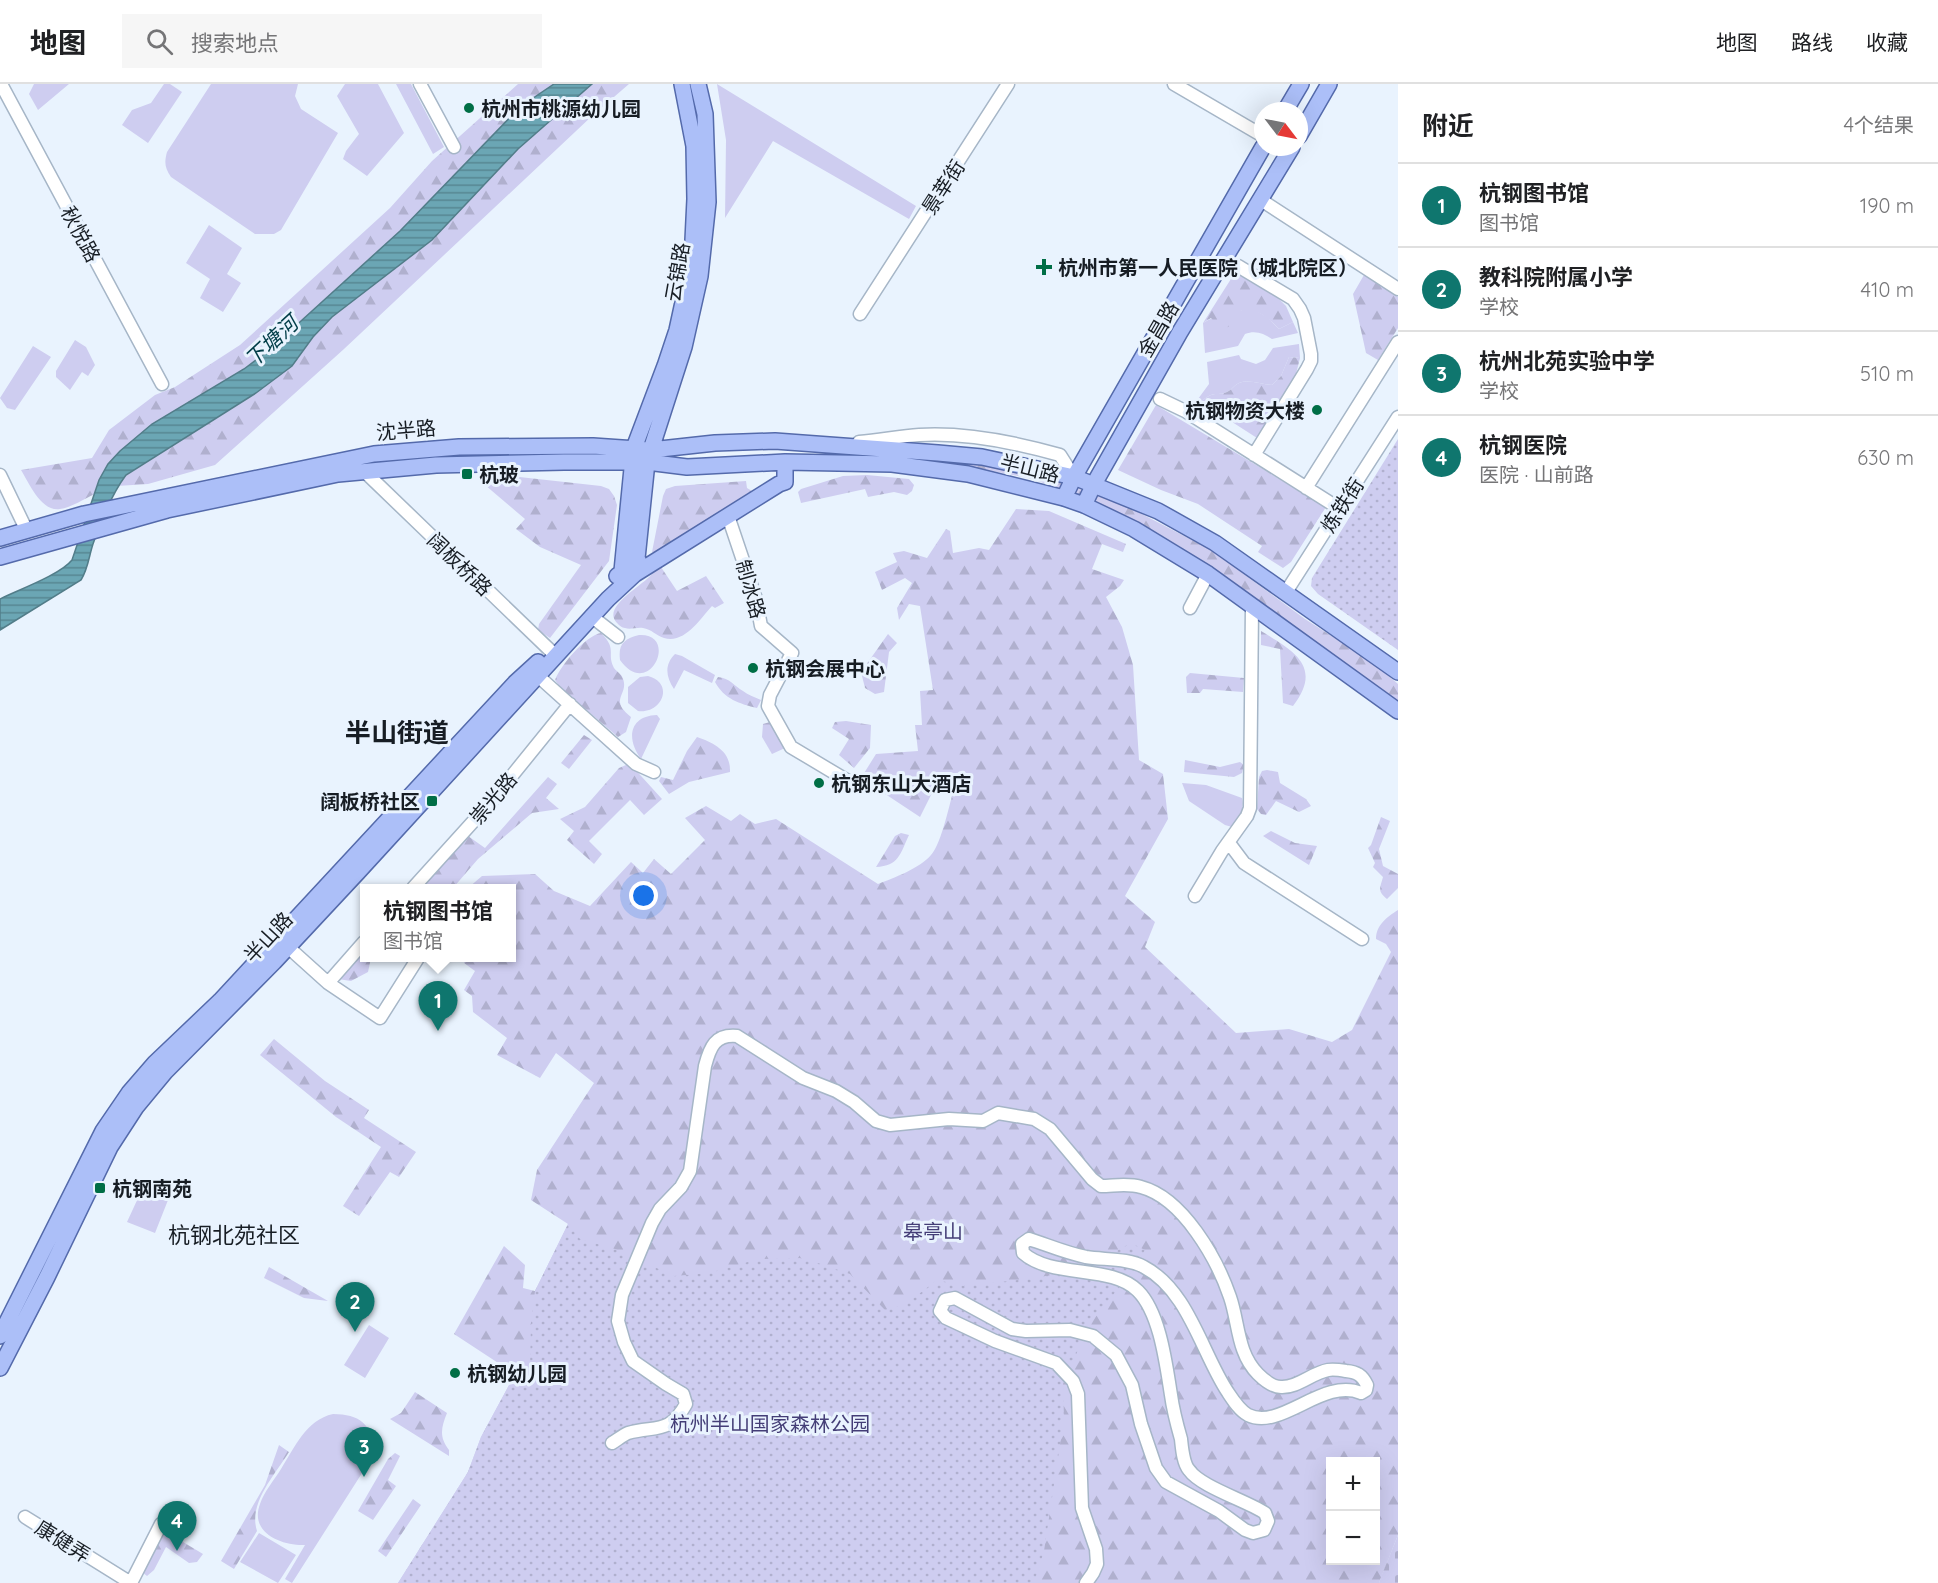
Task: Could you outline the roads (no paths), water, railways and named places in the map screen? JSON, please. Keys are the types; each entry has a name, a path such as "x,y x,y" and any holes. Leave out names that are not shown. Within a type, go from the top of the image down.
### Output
{"main road":[{"name":"云锦路","path":"641,456 674,339 692,261 695,199 694,146 682,84"},
{"name":"云锦路","path":"641,456 684,347 700,276 708,202 705,114 698,84"},
{"path":"1290,102 1301,84"},
{"path":"1308,120 1329,84"},
{"name":"金昌路","path":"1064,498 1258,156"},
{"name":"金昌路","path":"1084,505 1180,332 1261,200 1284,156"},
{"name":"沈半路","path":"0,557 167,510 323,477 364,471 436,465 564,462 641,456 715,442 775,441 825,445"},
{"name":"半山路","path":"825,445 982,457 1074,477 1094,484 1158,510 1206,537 1398,672"},
{"name":"沈半路","path":"0,538 84,514 374,454 459,447 594,446 687,467 785,462"},
{"path":"631,571 641,456"},
{"name":"半山路","path":"0,1368 110,1147 136,1107 165,1072 288,947 538,676 553,653 631,571 785,482 785,462 892,464 968,474 1084,505 1134,529 1208,574 1398,711"},
{"name":"半山路","path":"0,1336 103,1131 129,1093 155,1063 220,1001 514,683 553,653 631,571"}],"street":[{"name":"秋悦路","path":"1,84 162,384"},
{"path":"420,84 454,147"},
{"name":"景莘街","path":"860,314 1008,84"},
{"path":"1174,84 1254,131"},
{"path":"1261,200 1398,289"},
{"path":"1238,266 1293,299 1304,318 1311,354 1311,361 1307,369 1254,455"},
{"path":"1306,488 1398,342"},
{"path":"1160,399 1185,411 1340,509"},
{"name":"炼铁街","path":"1286,592 1398,417"},
{"name":"阔板桥路","path":"364,471 553,653"},
{"path":"0,475 26,529"},
{"name":"制冰路","path":"728,516 756,599 761,626 792,653 770,695 768,705 791,747 853,784"},
{"path":"1190,608 1208,574"},
{"path":"1195,896 1250,808 1252,606"},
{"path":"591,615 618,637"},
{"path":"538,676 636,764 654,772"},
{"name":"崇光路","path":"417,884 489,804 570,704"},
{"path":"1229,843 1244,863 1362,939"},
{"path":"288,947 328,983 380,1018 415,962"},
{"path":"328,983 360,947"},
{"path":"612,1443 626,1434 667,1425 679,1417 686,1404 683,1394 633,1361 618,1322 622,1295 652,1223 660,1209 681,1187 690,1171 705,1066 708,1052 716,1041 726,1035 737,1036 803,1078 836,1091 876,1120 890,1125 949,1119 983,1121 998,1113 1034,1119 1050,1129 1092,1179 1101,1186 1140,1186 1167,1199 1183,1215 1207,1249 1219,1272 1230,1298 1238,1335 1248,1362 1270,1384 1280,1388 1292,1385 1329,1369 1356,1372 1363,1377 1367,1385 1366,1390 1361,1393 1352,1389 1330,1391 1276,1415 1260,1418 1249,1415 1238,1407 1222,1383 1179,1301 1158,1277 1144,1266 1064,1251 1029,1239 1022,1244 1023,1253 1030,1259 1048,1266 1095,1274 1130,1284 1150,1305 1169,1370 1171,1394 1187,1469 1197,1478 1259,1509 1265,1513 1268,1521 1264,1530 1253,1533 1245,1530 1219,1511 1166,1482 1156,1467 1141,1424 1132,1385 1116,1355 1093,1336 1070,1330 1012,1329 955,1299 945,1300 939,1311 946,1318 995,1341 1056,1363 1073,1381 1078,1394 1082,1508 1096,1549 1097,1564 1086,1583"},
{"name":"康健弄","path":"25,1517 131,1583"},
{"path":"131,1583 160,1524"}],"place":[{"name":"杭州市桃源幼儿园","path":"469,108"},
{"name":"杭州市第一人民医院（城北院区）","path":"1044,267"},
{"name":"杭钢物资大楼","path":"1317,410"},
{"name":"杭玻","path":"467,474"},
{"name":"杭钢会展中心","path":"753,668"},
{"name":"杭钢东山大酒店","path":"819,783"},
{"name":"阔板桥社区","path":"432,801"},
{"name":"杭钢图书馆","path":"438,1031"},
{"name":"杭钢南苑","path":"100,1188"},
{"name":"教科院附属小学","path":"355,1332"},
{"name":"杭钢幼儿园","path":"455,1373"},
{"name":"杭州北苑实验中学","path":"364,1477"},
{"name":"杭钢医院","path":"177,1551"}],"district":[{"name":"半山街道","path":"397,732"},
{"name":"杭钢北苑社区","path":"234,1235"}],"water label":[{"name":"下塘河","path":"271,341"}],"park label":[{"name":"皋亭山","path":"933,1231"},
{"name":"杭州半山国家森林公园","path":"770,1423"}]}
